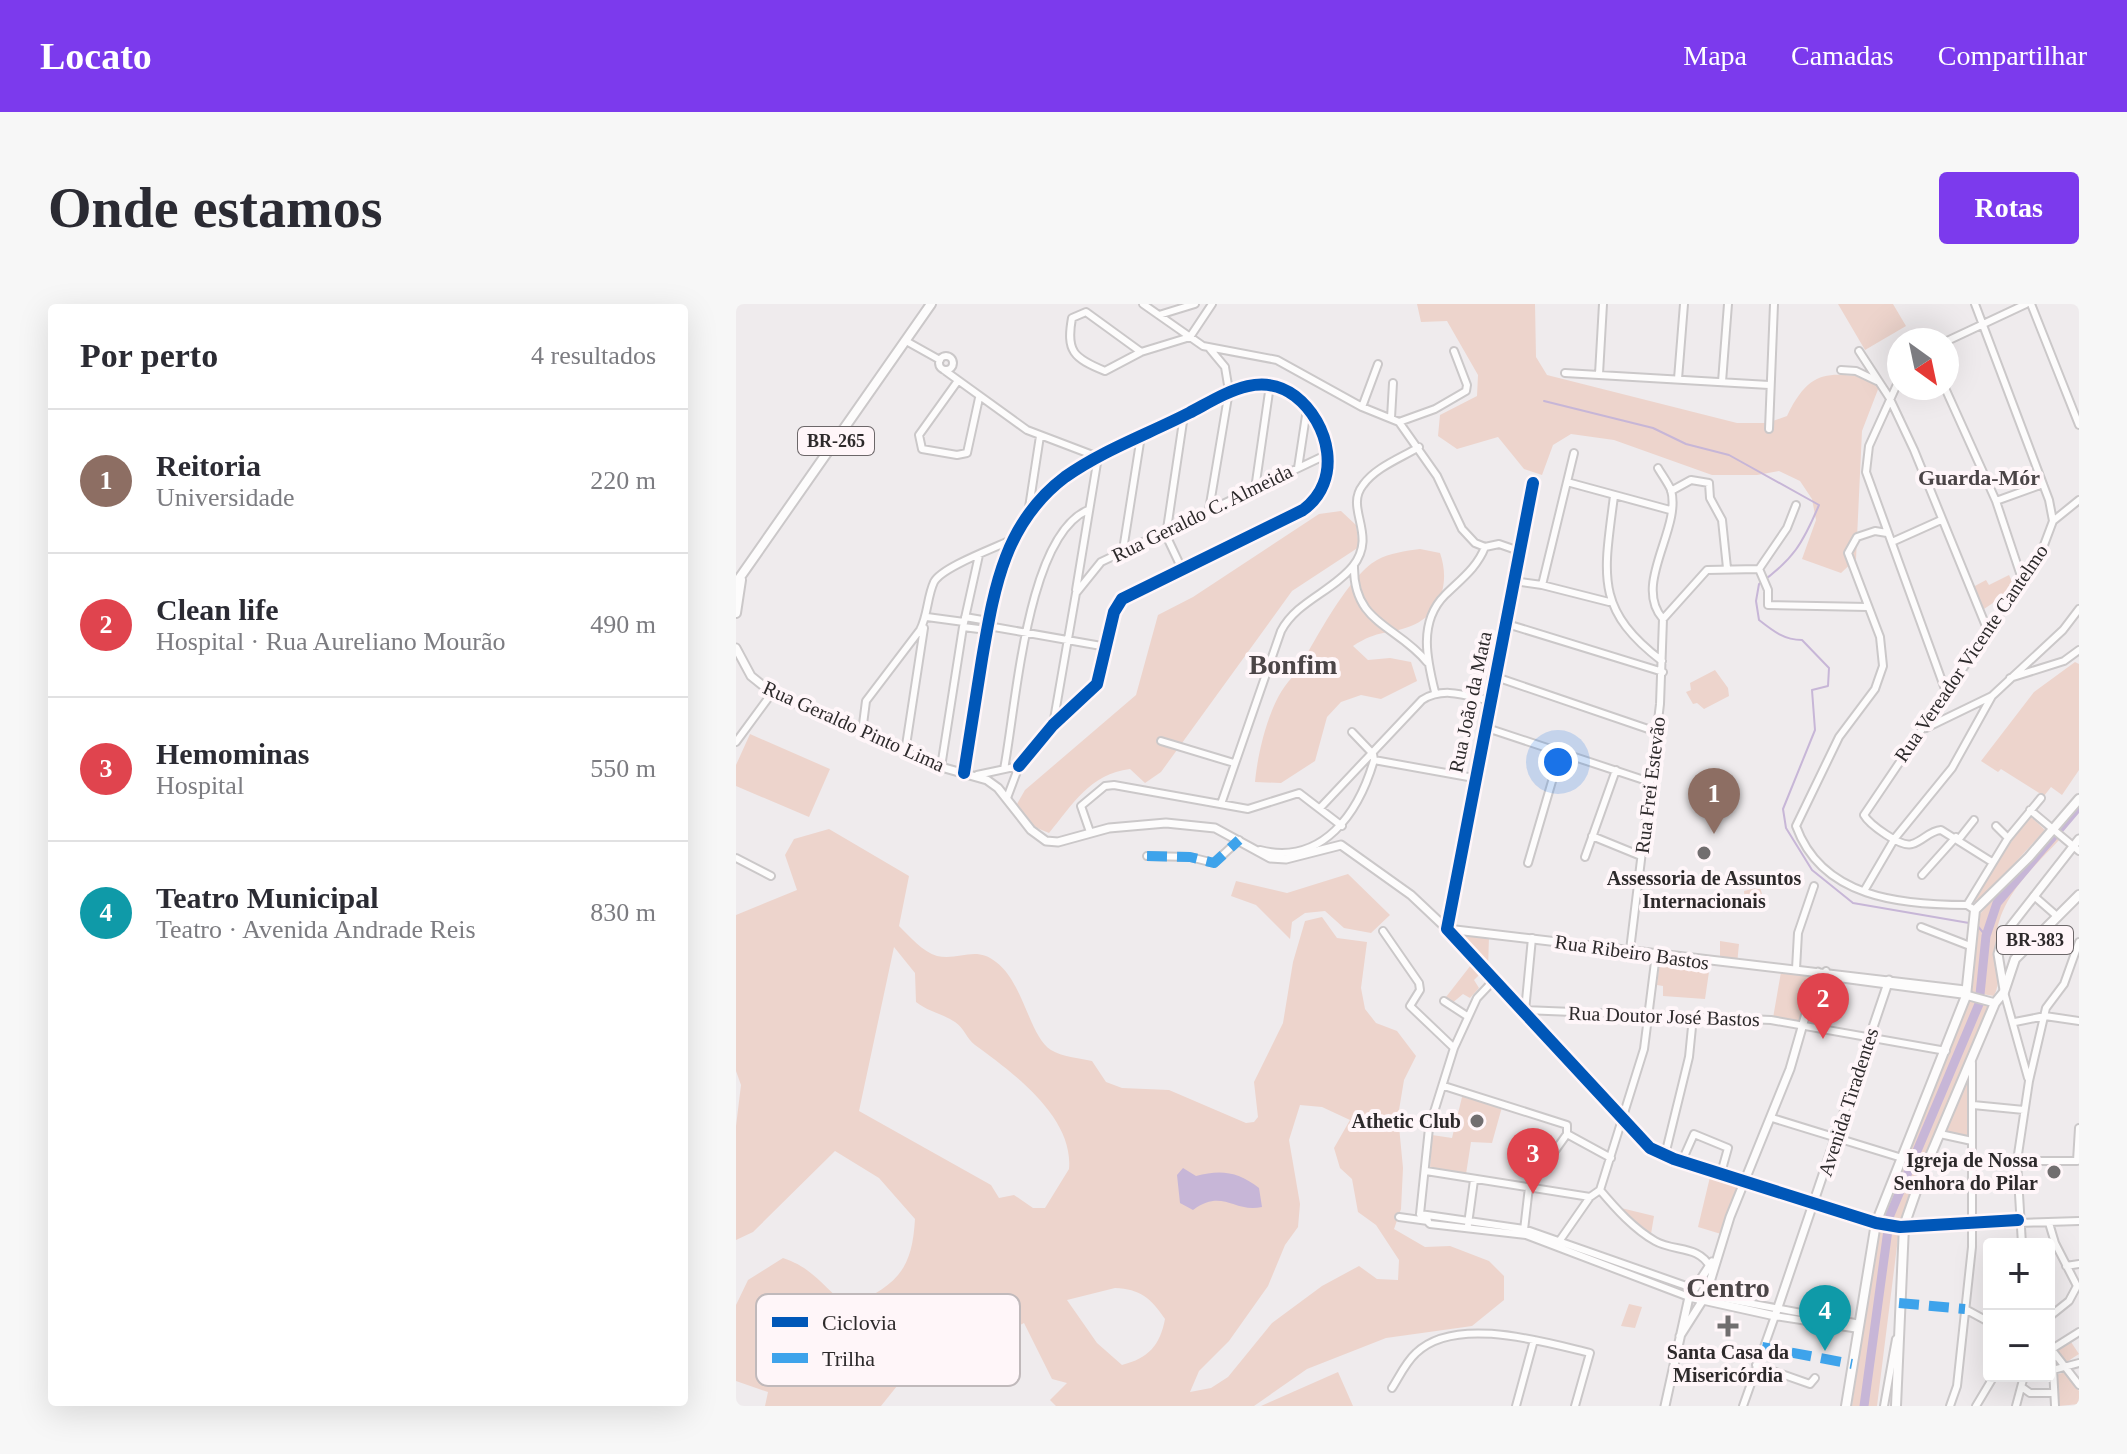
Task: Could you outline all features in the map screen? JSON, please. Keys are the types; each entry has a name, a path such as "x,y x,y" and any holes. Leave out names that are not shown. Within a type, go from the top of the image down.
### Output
{"highway":[{"name":"BR-265","path":"738,581 931,304"},
{"path":"736,613 738,581"},
{"name":"BR-383","path":"1846,1406 1878,1224 1902,1158 1971,996 1972,910 2055,828 2079,799"},
{"name":"BR-383","path":"1896,1406 1902,1226 1995,1003 2004,992 2015,959 2079,895"}],"main road":[{"name":"Rua Geraldo Pinto Lima","path":"736,648 751,676 772,693 941,767 977,775 1007,798 1035,834 1046,841 1058,842 1090,832"},
{"path":"1090,832 1178,823 1215,828 1264,857 1279,859 1341,845 1411,895 1447,929"},
{"path":"2004,992 1998,954 2007,930 2077,845"},
{"name":"Rua Ribeiro Bastos","path":"1447,929 1630,950 1720,964 1796,969 1971,996 1995,1003"},
{"path":"1680,1336 1705,1299 1720,1246 1744,1180 1772,1118 1823,973"},
{"name":"Avenida Tiradentes","path":"1776,1313 1889,983"},
{"path":"1665,1406 1692,1288 1710,1267 1720,1246"},
{"path":"1710,1267 1711,1278"},
{"path":"1692,1288 1705,1299"},
{"path":"1689,1297 1776,1313"}],"street":[{"path":"1143,304 1209,348 1225,367 1229,391 1209,510"},
{"path":"1159,315 1161,304"},
{"path":"1159,315 1195,304"},
{"path":"1141,352 1089,314 1078,312 1072,318 1068,341 1074,352 1105,371 1141,352 1190,337 1212,304"},
{"path":"1599,374 1603,304"},
{"path":"1678,379 1684,304"},
{"path":"1722,382 1728,304"},
{"path":"1769,429 1774,304"},
{"name":"Rua Vereador Vicente Cantelmo","path":"1895,838 1869,822 1864,815 2041,553 2053,521 2043,484 1975,304"},
{"path":"1959,334 2028,304 2079,425"},
{"path":"906,341 940,360 955,380 979,398 1040,436 1098,457"},
{"path":"1209,348 1277,360 1362,407 1399,422 1437,476 1456,521 1475,543 1485,547 1499,544 1519,551"},
{"path":"1399,422 1435,409 1466,391 1467,385 1454,351"},
{"path":"1859,351 1887,394"},
{"path":"1225,367 1235,352"},
{"path":"940,360 949,358 947,368"},
{"path":"1362,407 1378,364"},
{"path":"1841,370 1856,371 1877,381"},
{"path":"1565,373 1769,385"},
{"path":"955,380 919,435 918,445 924,450 957,455 968,451 979,398"},
{"path":"1391,418 1393,383"},
{"path":"964,773 995,582 1011,540 1040,500 1064,478 1098,457 1229,391 1252,384 1270,385 1294,396 1307,409 1330,453 1320,489 1309,506 1137,588 1117,604 1097,684 1053,725 1019,766 1007,798"},
{"path":"1255,489 1270,385"},
{"path":"1888,400 1869,446 1866,472 1946,692"},
{"path":"1890,400 1988,631"},
{"path":"1950,400 1996,501 2022,579"},
{"path":"1298,468 1307,409"},
{"path":"1181,567 1166,530 1184,415"},
{"path":"1028,514 1040,436"},
{"path":"1123,550 1141,436"},
{"path":"1221,804 1287,620 1354,565 1361,553 1364,534 1357,494 1371,476 1419,447"},
{"name":"Rua Geraldo C. Almeida","path":"1053,725 1076,593 1096,568 1123,550 1330,453"},
{"path":"1542,585 1574,453"},
{"path":"1076,593 1098,457"},
{"path":"1658,468 1671,491 1691,480 1711,484 1710,498 1722,520 1727,568"},
{"path":"1567,482 1670,510"},
{"name":"Rua João da Mata","path":"1447,929 1533,483"},
{"path":"1996,501 2043,484"},
{"name":"Rua Frei Estevão","path":"1630,950 1663,672 1663,619 1657,612 1652,590 1670,510 1671,491"},
{"path":"1030,496 1040,500"},
{"path":"1614,496 1608,559 1609,602 1632,637 1662,661"},
{"path":"2053,521 2079,500"},
{"path":"1759,569 1787,528 1796,505"},
{"path":"1004,769 1026,633 1040,574 1055,542 1069,525 1088,510"},
{"path":"1892,542 1941,520"},
{"path":"1887,533 1875,531 1857,537 1848,553 1883,646 1883,666 1875,689 1839,737 1807,799 1796,826 1801,838 1823,868 1864,891 1901,904 1972,910 1992,862 2041,798"},
{"path":"905,752 933,586 939,576 1011,540"},
{"path":"1435,692 1426,644 1436,606 1467,575 1485,547"},
{"path":"941,767 964,622 979,555"},
{"path":"1079,561 1096,568"},
{"path":"1354,565 1354,590 1363,607 1417,649 1427,662"},
{"path":"1663,619 1705,572 1727,568 1759,569"},
{"path":"1759,569 1768,590 1770,606 1868,607"},
{"path":"1514,581 1609,602"},
{"path":"1864,891 1895,838 1952,768 1992,696 2063,630 2079,609"},
{"path":"926,619 964,622 1107,647"},
{"path":"862,732 866,701 926,619"},
{"path":"1507,624 1663,672"},
{"path":"1417,649 1426,644"},
{"path":"2007,679 2064,661 2079,650"},
{"path":"1496,677 1657,732"},
{"path":"1321,807 1373,757 1413,706 1435,692 1491,701"},
{"path":"736,742 772,693"},
{"path":"1923,729 1992,696"},
{"path":"1484,727 1650,782"},
{"path":"1352,732 1373,757 1474,778"},
{"path":"1161,741 1234,763"},
{"path":"1528,863 1560,754"},
{"path":"1248,847 1269,852 1291,851 1321,842 1342,826 1355,809 1373,757"},
{"path":"977,775 1019,766"},
{"path":"1585,857 1616,770"},
{"path":"1090,832 1081,806 1105,786 1254,809 1299,793 1342,826"},
{"path":"2030,810 2077,845"},
{"path":"1922,875 1974,820"},
{"path":"1341,845 1342,826"},
{"path":"1996,826 2008,838"},
{"path":"1895,838 1912,845 1938,830 1957,838 1992,862"},
{"path":"1592,836 1641,856"},
{"path":"1147,856 1190,857 1214,863 1239,840"},
{"path":"736,858 771,876"},
{"path":"1796,969 1798,933 1814,886"},
{"path":"2034,896 2058,917"},
{"path":"1921,927 1971,942"},
{"path":"1447,929 1623,1122 1650,1148 1665,1155 1878,1224 2079,1221"},
{"path":"1383,931 1419,983 1420,990 1410,1006 1454,1048"},
{"path":"1524,1010 1532,938"},
{"path":"2021,1238 2017,1161 2029,1081 2048,1004 2064,984 2079,942"},
{"path":"1558,1243 1590,1197 1600,1190 1611,1158 1650,1015 1656,954"},
{"path":"1998,954 2015,959"},
{"path":"1818,1027 1823,973"},
{"path":"1420,1214 1429,1128 1454,1048 1477,998 1494,980"},
{"path":"2004,992 2015,1022 2029,1081"},
{"path":"1444,1001 1467,1016"},
{"path":"1995,1003 2008,1006"},
{"name":"Rua Doutor José Bastos","path":"1524,1010 1805,1024 1946,1051"},
{"path":"2015,1022 2045,1016 2079,1021"},
{"path":"1665,1155 1689,1057 1693,1017"},
{"path":"1950,1406 1957,1386 1972,1221 1972,1063"},
{"path":"1444,1086 1567,1125 1567,1134 1529,1187 1525,1232"},
{"path":"1973,1105 2024,1110"},
{"path":"1772,1118 1902,1158"},
{"path":"2017,1161 2078,1163 2078,1128"},
{"path":"1567,1134 1611,1158"},
{"path":"1682,1161 1694,1134 1728,1148 1721,1173"},
{"path":"1940,1134 1972,1141"},
{"path":"1426,1171 1590,1197"},
{"path":"1468,1229 1474,1180"},
{"path":"1600,1190 1630,1222 1654,1241 1698,1253 1710,1267"},
{"path":"1420,1214 1525,1232 1692,1288"},
{"path":"1420,1214 1429,1223"},
{"path":"1399,1217 1468,1229 1525,1232"},
{"path":"2049,1223 2066,1266 2078,1286 2069,1301 2055,1312"},
{"path":"1558,1243 1689,1297"},
{"path":"2066,1266 2079,1264"},
{"path":"1965,1309 1983,1319"},
{"path":"1776,1313 1860,1327"},
{"name":"Avenida Tiradentes","path":"1743,1406 1776,1313"},
{"path":"1392,1388 1415,1353 1437,1340 1503,1332 1590,1353 1575,1406"},
{"path":"2055,1345 2079,1332"},
{"path":"1884,1406 1897,1338"},
{"path":"1516,1406 1534,1340"},
{"path":"2055,1354 2079,1385"},
{"path":"2055,1369 2079,1363"},
{"path":"1756,1365 1810,1384 1815,1378"},
{"path":"1976,1406 1990,1382"},
{"path":"2016,1406 2024,1382"},
{"path":"2054,1382 2055,1406"},
{"path":"2023,1388 2030,1393 2054,1393"}],"shaded area":[{"path":"1417,304 1535,304 1536,357 1547,375 1737,423 1767,423 1787,416 1805,388 1825,376 1882,379 1862,431 1856,559 1841,573 1802,559 1816,520 1812,499 1800,481 1779,471 1757,475 1712,475 1614,440 1571,434 1553,445 1542,475 1524,469 1498,437 1457,449 1438,436 1440,415 1477,396 1478,375 1447,321 1421,322"},
{"path":"1838,304 1893,304 1906,326 1887,328 1887,337 1865,350"},
{"path":"1341,511 1356,525 1359,547 1292,591 1161,772 1145,783 1130,769 1104,777 1075,801 1049,833 1013,811 1025,790 1136,695 1158,615 1193,597 1319,514"},
{"path":"1420,549 1440,553 1444,575 1441,596 1436,605 1422,621 1353,646 1368,660 1390,658 1411,662 1417,681 1381,699 1361,695 1341,702 1327,717 1315,761 1281,783 1255,782 1263,739 1279,695 1296,674 1343,595 1354,580 1377,560"},
{"path":"2009,575 2015,588 1984,609 1973,587 1986,580 1989,585"},
{"path":"2075,662 2079,664 2079,770 2062,795 2051,787 2044,796 2001,769 1998,772 1981,761 2034,692"},
{"path":"1715,670 1728,688 1729,696 1704,709 1697,703 1693,704 1686,692 1691,690 1690,683"},
{"path":"750,734 830,769 809,817 736,786 736,765"},
{"path":"2030,816 2045,830 1979,902 1974,902 1992,868"},
{"path":"829,829 909,876 899,926 921,947 937,956 974,954 989,957 1006,971 1037,1033 1051,1050 1092,1061 1106,1082 1122,1088 1169,1090 1246,1123 1254,1122 1258,1117 1254,1082 1283,1023 1293,962 1305,921 1322,917 1337,938 1367,942 1361,988 1365,1009 1376,1023 1397,1031 1416,1056 1404,1080 1398,1116 1403,1168 1401,1209 1394,1229 1425,1247 1450,1246 1489,1261 1504,1276 1504,1300 1472,1326 1386,1338 1307,1369 1254,1406 1056,1406 1050,1400 1067,1383 1052,1379 1024,1323 1020,1325 1020,1294 874,1294 890,1283 906,1264 915,1219 879,1178 835,1151 753,1232 736,1240 736,1126 741,1085 736,1071 736,915 797,890 785,855 794,839","holes":["894,947 915,973 916,1002 958,1024 972,1043 1006,1068 1038,1098 1062,1131 1068,1150 1069,1169 1045,1208 1033,1208 1014,1195 999,1198 991,1185 859,1111","1300,1105 1322,1107 1350,1120 1334,1148 1340,1168 1352,1179 1358,1212 1376,1225 1399,1260 1398,1280 1377,1279 1359,1266 1322,1286 1272,1323 1228,1377 1211,1388 1190,1392 1199,1371 1229,1341 1268,1286 1285,1245 1298,1227 1300,1204 1289,1140","1115,1288 1144,1296 1165,1319 1152,1349 1139,1359 1122,1365 1097,1343 1067,1300"]},
{"path":"2053,831 2061,838 2029,872 2003,911 1996,941 1998,976 1994,996 1970,992 1980,914"},
{"path":"1348,874 1390,915 1371,933 1344,928 1325,911 1305,913 1292,922 1290,939 1256,905 1231,896 1236,881 1287,893"},
{"path":"1760,887 1766,908 1745,906 1744,891"},
{"path":"1462,932 1489,936 1488,969 1458,938"},
{"path":"1720,941 1739,944 1737,964 1720,963"},
{"path":"1660,959 1710,965 1705,999 1663,996 1663,986 1657,985"},
{"path":"1471,965 1480,974 1474,980 1479,988 1470,998 1463,994 1451,1004 1446,997"},
{"path":"1781,972 1814,977 1803,1021 1773,1018"},
{"path":"1969,999 1992,1004 1900,1221 1880,1220"},
{"path":"1971,1070 1971,1140 1944,1134"},
{"name":"Athetic Club","path":"1463,1093 1502,1107 1492,1143 1471,1142 1466,1174 1430,1168 1432,1135 1452,1138"},
{"path":"1183,1168 1196,1176 1222,1173 1244,1178 1259,1188 1262,1207 1212,1201 1193,1210 1180,1203 1177,1175"},
{"path":"1710,1177 1738,1186 1721,1234 1698,1227"},
{"path":"1621,1208 1654,1216 1651,1234 1621,1211"},
{"path":"1877,1228 1899,1230 1877,1406 1852,1406"},
{"path":"783,1258 804,1268 833,1293 756,1294 756,1386 897,1386 881,1406 765,1406 768,1392 736,1381 736,1305 748,1280"},
{"path":"1629,1304 1642,1307 1635,1328 1621,1326"},
{"path":"2069,1339 2079,1354 2065,1363 2055,1349"},
{"path":"1338,1372 1353,1406 1261,1406 1270,1402"},
{"path":"2065,1372 2079,1391 2079,1404 2059,1406 2056,1375"}],"waterway":[{"path":"1544,401 1653,428 1686,444 1729,455 1819,505 1796,550 1759,584 1756,601 1759,620 1784,637 1802,640 1829,668 1828,686 1812,690 1815,730 1783,809 1786,828 1812,870 1853,903 1969,923"},
{"path":"1864,1406 1890,1215 1979,1004 1986,936 1997,903 2079,806"},
{"path":"1976,924 1986,936"}],"marked path":[{"path":"1147,856 1190,857 1214,863 1239,840"},
{"path":"1899,1303 1965,1309"},
{"path":"1762,1347 1852,1364"}],"cycle path":[{"path":"964,773 997,583 1015,536 1044,495 1065,477 1095,459 1228,393 1254,385 1268,385 1295,396 1317,421 1327,452 1324,484 1316,498 1303,510 1122,599 1114,612 1097,684 1053,725 1019,766"},
{"path":"1533,483 1447,929 1650,1148 1674,1159 1876,1223 1900,1227 2018,1220"}],"place":[{"name":"Reitoria","path":"1714,834"},
{"name":"Assessoria de Assuntos Internacionais","path":"1704,853"},
{"name":"Clean life","path":"1823,1039"},
{"name":"Athetic Club","path":"1477,1121"},
{"name":"Igreja de Nossa Senhora do Pilar","path":"2054,1172"},
{"name":"Hemominas","path":"1533,1194"},
{"name":"Santa Casa da Misericórdia","path":"1728,1326"},
{"name":"Teatro Municipal","path":"1825,1351"}],"district":[{"name":"Guarda-Mór","path":"1979,477"},
{"name":"Bonfim","path":"1293,664"},
{"name":"Centro","path":"1728,1287"}]}
